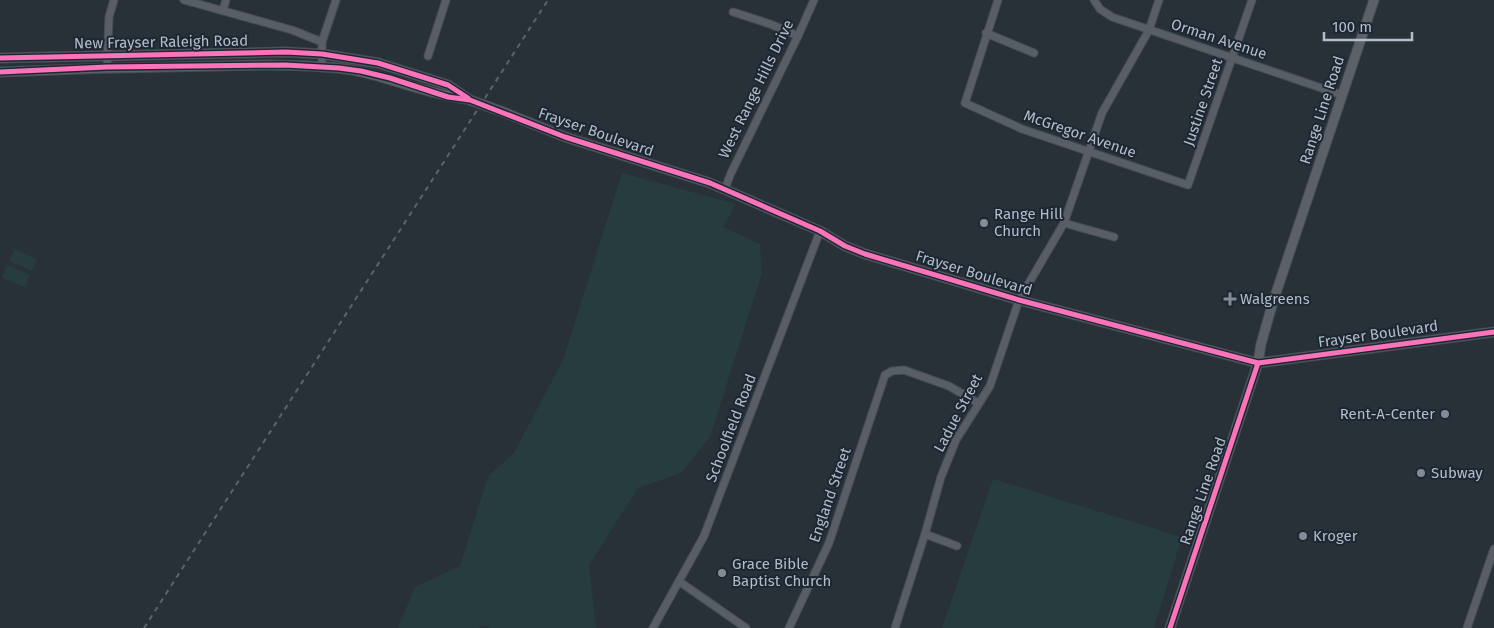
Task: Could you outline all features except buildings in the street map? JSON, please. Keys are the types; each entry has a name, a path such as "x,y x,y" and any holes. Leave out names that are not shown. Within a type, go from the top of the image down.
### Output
{"main road":[{"name":"Range Line Road","path":"1170,628 1258,362 1272,302 1374,0"},
{"name":"New Frayser Raleigh Road","path":"0,58 286,52 322,54 378,63 422,76 448,85 470,100"},
{"name":"New Frayser Raleigh Road","path":"0,72 106,67 278,65 322,67 361,71 448,97 470,100"},
{"name":"Frayser Boulevard","path":"470,100 565,137 725,189 820,231 845,246 865,254 1019,300 1258,362 1494,332"}],"street":[{"path":"106,67 109,18 114,0"},
{"path":"184,0 292,30 322,42"},
{"path":"223,10 226,0"},
{"path":"322,67 322,42 336,0"},
{"path":"428,56 446,0"},
{"name":"West Range Hills Drive","path":"725,189 814,0"},
{"path":"998,0 986,33 1034,53"},
{"name":"Orman Avenue","path":"1094,0 1100,9 1112,17 1342,95"},
{"name":"Ladue Street","path":"895,628 926,534 941,477 956,440 990,386 1019,300 1064,223 1102,113 1149,30 1159,0"},
{"name":"Justine Street","path":"1188,185 1252,0"},
{"path":"733,12 770,24 798,36"},
{"name":"McGregor Avenue","path":"986,33 965,103 1022,129 1188,185"},
{"path":"1064,223 1114,237"},
{"name":"Schoolfield Road","path":"653,628 704,536 820,231"},
{"name":"England Street","path":"789,628 829,542 885,375 892,371 904,370 949,386 978,403"},
{"path":"926,534 957,546"},
{"path":"1467,628 1494,549"},
{"path":"680,582 746,628"}],"green space":[{"path":"622,173 736,204 723,227 760,244 762,273 710,437 681,473 638,488 589,565 596,628 489,628 486,625 478,628 398,628 415,587 460,566 488,476 514,453 563,360"},
{"path":"15,249 37,259 32,271 9,261"},
{"path":"7,265 30,275 25,287 2,278"},
{"path":"993,479 1182,537 1154,628 942,628"}],"railway":[{"path":"144,628 548,0"}],"cycle path":[{"path":"0,58 286,52 322,54 378,63 448,85 468,98"},
{"path":"0,72 107,67 285,65 361,71 390,78 448,97 470,100 565,137 710,183 820,231 845,246 865,254 1019,300 1258,363 1494,332"},
{"path":"1170,628 1258,363"}],"place":[{"name":"Range Hill Church","path":"984,223"},
{"name":"Walgreens","path":"1230,299"},
{"name":"Rent-A-Center","path":"1445,414"},
{"name":"Subway","path":"1421,473"},
{"name":"Kroger","path":"1303,536"},
{"name":"Grace Bible Baptist Church","path":"722,573"}]}
